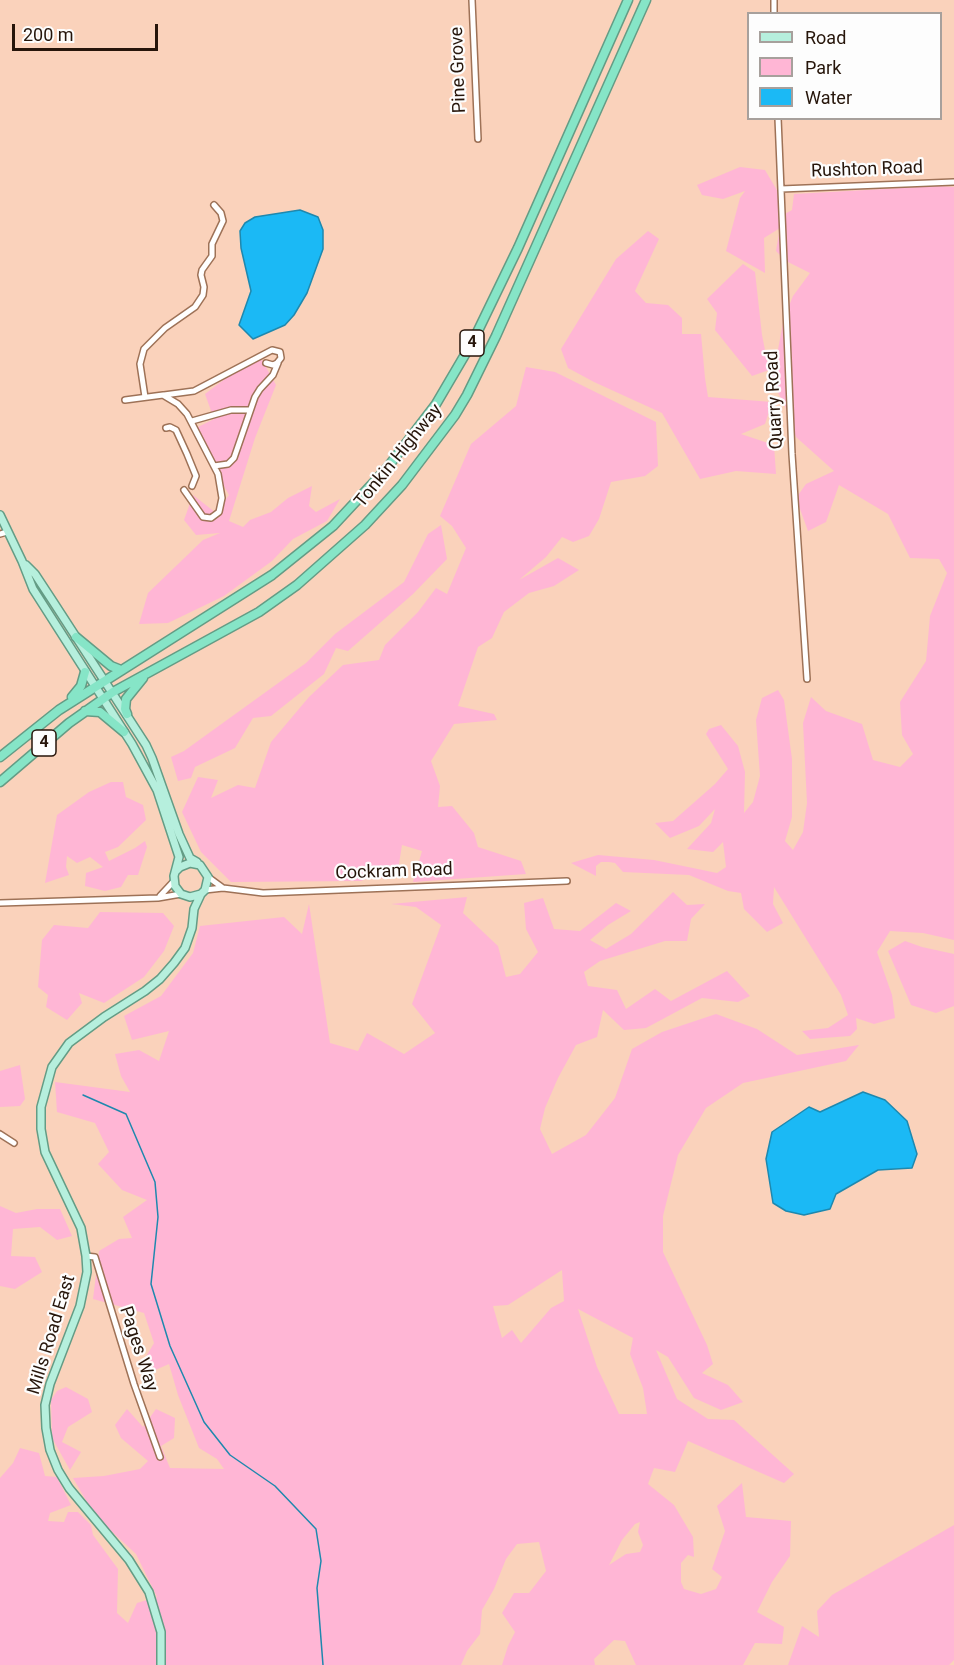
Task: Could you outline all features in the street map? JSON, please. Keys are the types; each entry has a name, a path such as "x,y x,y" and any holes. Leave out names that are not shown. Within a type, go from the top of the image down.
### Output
{"highway":[{"name":"Tonkin Highway","path":"0,757 59,710 94,686 237,598 305,550 333,526 387,468 419,427 457,371 493,302 628,0"},
{"name":"Tonkin Highway","path":"0,782 35,751 112,692 260,612 297,585 365,525 422,459 467,395 496,336 646,0"},
{"path":"76,637 111,666 121,670"},
{"path":"59,710 81,686 85,672"},
{"path":"127,714 126,699 146,672"},
{"path":"85,711 100,712 124,732"}],"main road":[{"path":"0,515 3,533 22,561 35,574 127,714 153,758 179,834 190,858 200,866 208,878 203,892 190,897 183,895"},
{"path":"22,561 33,589 124,732 157,790 179,857 174,881 194,909"},
{"path":"176,871 190,863 200,866"},
{"name":"Mills Road East","path":"161,1665 161,1632 149,1592 129,1560 69,1488 50,1450 45,1405 50,1384 80,1306 85,1287 86,1256 81,1228 45,1152 41,1129 41,1107 52,1067 69,1043 160,979 185,948 192,928 194,909 203,892"}],"street":[{"name":"Pine Grove","path":"472,0 477,139"},
{"name":"Quarry Road","path":"778,120 792,454 807,679"},
{"name":"Rushton Road","path":"781,189 954,182"},
{"path":"145,396 140,364 144,349 165,328 195,307 203,295 202,270 212,256 212,244 223,220 221,213 214,206"},
{"path":"125,400 194,391 272,350 278,351 281,354 275,373 260,389 250,410 234,458 228,464 214,466"},
{"path":"266,363 273,365 278,363"},
{"path":"163,395 178,404 192,421 214,466 222,498 220,510 216,516 203,517 184,490"},
{"path":"192,421 231,410 250,410"},
{"path":"166,429 170,427 176,430 194,469 196,479 192,486"},
{"name":"Cockram Road","path":"208,878 223,888"},
{"path":"158,898 174,881"},
{"name":"Cockram Road","path":"203,892 223,888 263,893 567,881"},
{"path":"0,903 158,898 183,895"},
{"path":"0,1134 14,1143"},
{"name":"Pages Way","path":"86,1256 94,1257 136,1393 160,1457"}],"green space":[{"path":"740,167 765,170 781,197 781,216 792,210 794,194 954,187 954,940 923,933 890,931 877,952 892,995 895,1018 874,1024 856,1018 857,1029 850,1036 810,1039 802,1031 828,1028 848,1015 841,995 774,887 773,904 783,923 767,932 744,909 741,893 728,891 689,875 623,872 615,863 601,862 596,866 596,876 571,863 598,855 654,860 717,873 726,867 723,842 713,852 687,849 711,823 715,809 699,826 670,838 655,823 673,821 715,784 728,769 706,734 709,729 721,725 738,746 745,772 744,813 753,802 760,776 756,720 762,698 778,690 784,700 792,759 792,817 785,841 793,850 803,832 807,803 803,723 811,697 826,711 862,724 873,760 900,767 913,754 902,735 900,702 926,661 930,616 947,573 939,559 910,558 888,514 839,485 826,522 808,531 796,498 806,484 834,471 796,437 785,406 772,381 784,318 793,296 810,273 786,261 776,251 780,228 764,238 765,273 726,251 740,198 745,191 723,199 702,195 697,185"},
{"path":"648,231 659,239 635,291 646,303 668,305 682,318 682,334 701,334 708,397 772,402 765,424 741,434 774,445 776,474 736,471 700,479 662,413 568,368 561,349 616,259"},
{"path":"743,264 755,272 762,335 769,370 752,376 715,330 717,313 707,299"},
{"path":"262,360 276,385 255,438 229,521 243,527 250,520 271,512 288,498 312,486 309,506 316,512 340,499 327,521 293,539 272,561 224,596 168,623 139,624 148,593 203,540 220,533 196,535 184,520 193,495 216,513 229,495 192,430 214,419 205,394 246,363"},
{"path":"526,367 555,372 656,422 658,466 645,476 611,482 599,519 589,536 573,542 562,537 546,557 519,580 558,558 579,570 554,586 529,593 504,612 492,638 478,647 458,706 494,714 497,720 454,724 431,761 440,786 438,807 452,806 474,833 478,847 521,861 526,874 413,882 422,851 402,845 398,870 388,879 371,877 361,881 231,882 201,852 182,812 198,777 218,780 211,798 238,785 255,788 271,742 309,697 343,665 379,660 385,645 418,612 436,588 447,594 466,548 452,526 440,516 471,444 516,406"},
{"path":"441,525 447,559 413,594 348,651 336,648 324,674 271,716 253,718 235,748 195,767 191,778 178,781 171,757 184,751 306,663 335,634 404,582 428,534"},
{"path":"111,782 123,782 126,797 143,805 146,820 118,847 105,852 109,861 145,841 147,847 138,875 128,875 121,887 105,891 85,886 86,873 103,867 90,857 77,863 67,856 66,867 69,875 45,883 57,815 89,792"},
{"path":"673,892 687,905 705,904 691,919 687,941 665,941 600,961 584,972 588,986 617,990 626,1009 655,989 671,1001 727,971 750,996 738,1002 702,998 646,1028 624,1030 603,1010 597,1037 576,1045 545,1108 540,1129 552,1154 586,1135 615,1098 632,1049 662,1032 716,1014 757,1029 797,1055 859,1045 846,1061 743,1083 706,1108 678,1155 663,1216 663,1252 707,1345 713,1364 702,1373 728,1385 743,1402 721,1410 694,1398 668,1357 656,1350 677,1399 708,1419 734,1420 794,1474 784,1483 688,1441 675,1472 654,1468 648,1484 674,1505 693,1537 694,1557 688,1555 681,1563 681,1582 684,1589 701,1594 716,1589 722,1577 712,1569 725,1531 717,1506 742,1483 746,1517 791,1521 790,1556 772,1582 757,1612 784,1627 782,1644 755,1643 743,1665 636,1665 625,1641 614,1640 594,1659 595,1665 502,1665 515,1632 502,1613 514,1593 529,1593 546,1571 539,1542 517,1544 506,1559 494,1589 482,1610 480,1634 467,1651 461,1665 0,1665 0,1478 13,1463 20,1448 39,1453 45,1476 57,1477 71,1505 50,1513 48,1521 64,1522 68,1512 78,1512 91,1525 93,1535 118,1569 117,1613 128,1623 137,1603 157,1597 136,1554 95,1516 73,1478 104,1476 140,1469 148,1461 121,1438 115,1425 127,1409 143,1427 156,1409 175,1418 174,1438 161,1446 170,1468 224,1469 217,1459 199,1448 178,1395 169,1364 153,1371 144,1360 154,1343 144,1313 93,1299 99,1251 119,1239 132,1238 123,1217 147,1200 122,1190 98,1164 109,1152 95,1123 57,1112 55,1082 130,1092 121,1076 115,1054 139,1050 159,1061 169,1031 132,1040 124,1016 161,996 193,953 200,926 284,917 302,934 309,904 330,1043 358,1051 367,1033 404,1054 435,1033 412,1004 441,925 416,907 391,904 467,897 463,913 498,946 506,977 520,974 538,952 526,929 524,903 543,898 554,929 580,931 616,903 631,911 608,925 590,940 606,949 631,934","holes":["562,1270 564,1301 551,1308 521,1343 512,1330 502,1338 493,1306 508,1305","578,1309 633,1338 630,1354 643,1388 647,1414 619,1414 597,1367","640,1522 638,1532 643,1545 640,1552 626,1554 609,1565 622,1540 635,1524"]},
{"path":"100,912 163,913 174,926 164,951 144,977 104,1003 79,993 82,1003 67,1020 46,1007 48,995 38,987 42,940 54,925 88,928"},
{"path":"905,941 954,954 954,1006 936,1013 911,1005 888,951"},
{"path":"20,1065 25,1099 20,1106 0,1107 0,1071"},
{"path":"0,1206 16,1213 37,1209 60,1209 72,1236 57,1240 40,1227 13,1229 11,1256 35,1257 42,1272 15,1289 0,1286"},
{"path":"66,1387 88,1399 92,1412 68,1427 62,1442 81,1452 70,1470 52,1438 51,1400 57,1391"},
{"path":"954,1525 954,1660 949,1665 788,1665 802,1626 819,1637 817,1611 832,1595"}],"water":[{"path":"300,210 318,217 323,230 323,249 307,293 285,325 253,339 239,325 251,291 241,248 240,231 245,223 255,217"},
{"path":"863,1092 885,1100 907,1121 917,1154 912,1168 878,1170 836,1194 830,1209 804,1215 786,1211 773,1203 766,1159 772,1132 809,1107 820,1112"}],"waterway":[{"path":"83,1095 126,1114 155,1182 158,1217 151,1284 170,1346 204,1422 230,1455 275,1486 316,1529 321,1561 317,1588 323,1665"}]}
